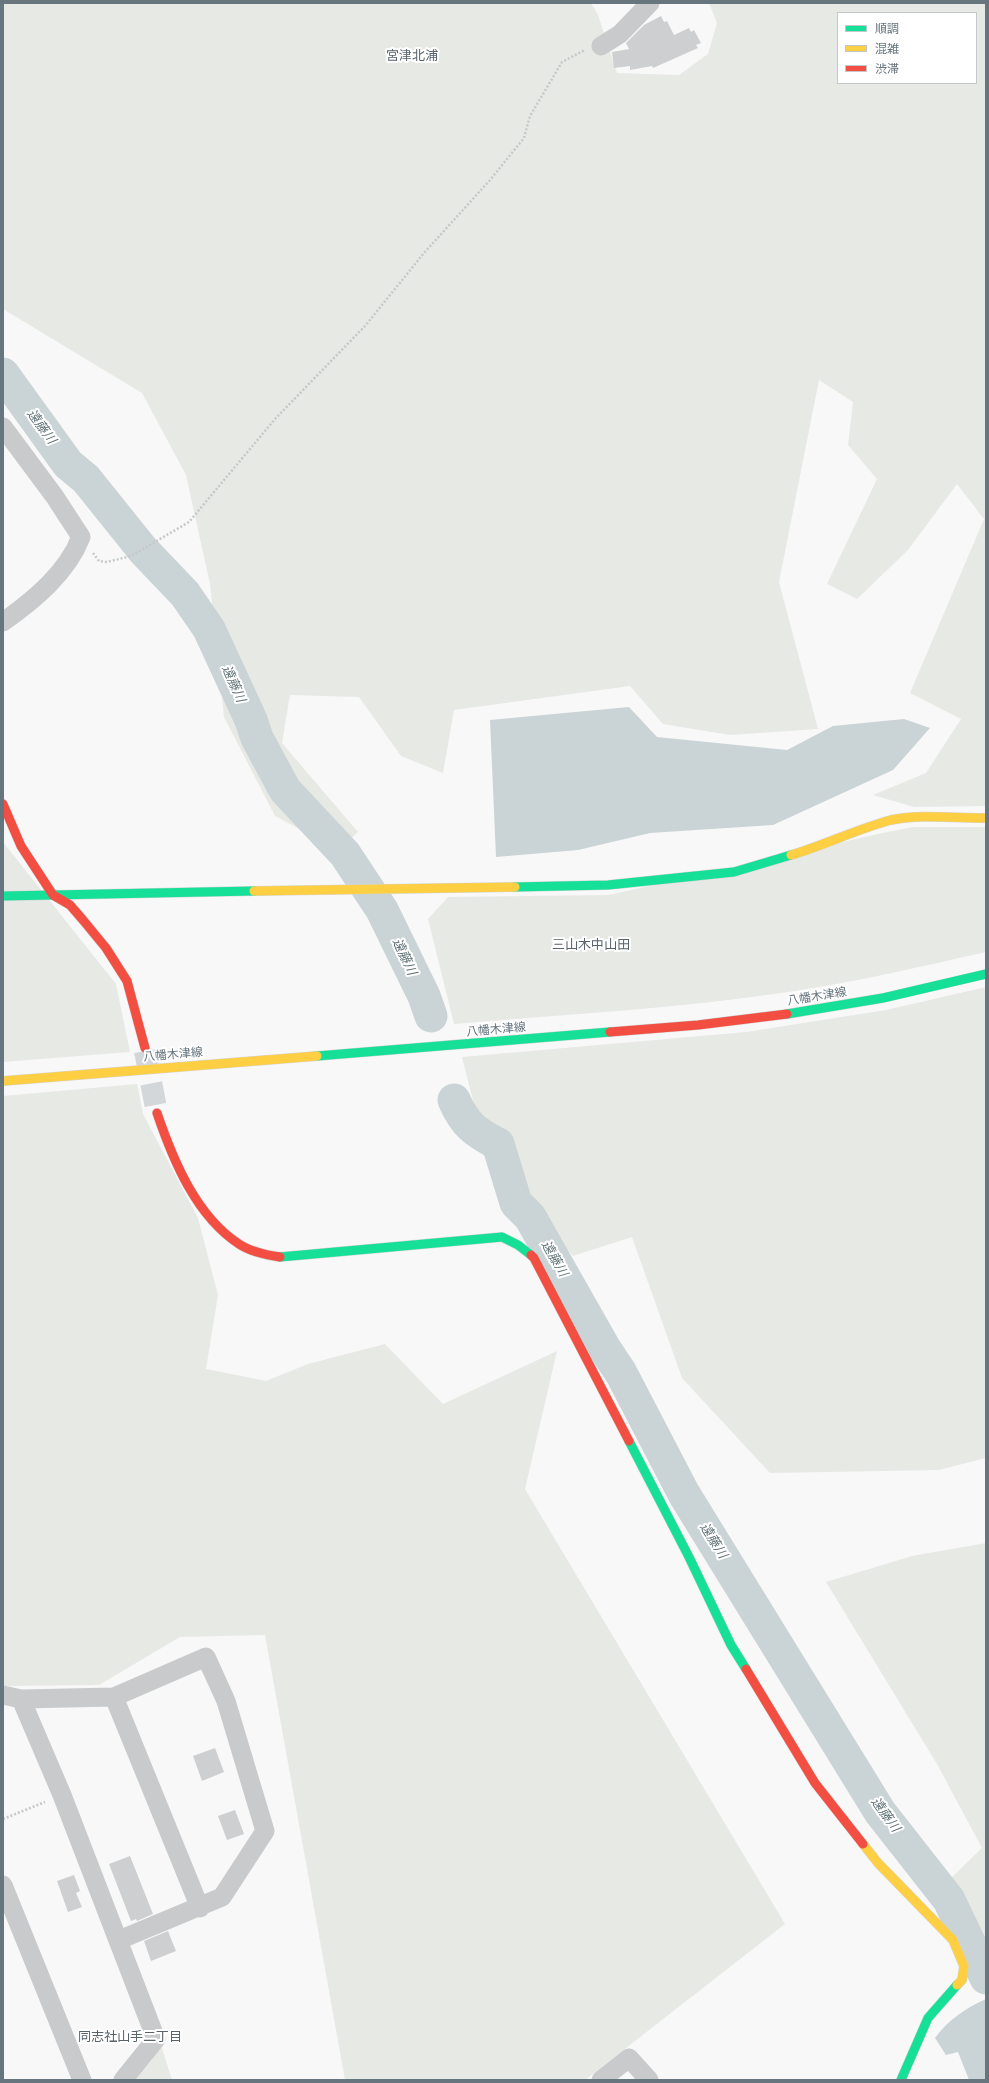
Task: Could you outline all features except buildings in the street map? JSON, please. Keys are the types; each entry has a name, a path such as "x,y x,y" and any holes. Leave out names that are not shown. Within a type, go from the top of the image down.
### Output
{"street":[{"path":"601,46 620,34 650,3"},
{"path":"3,426 55,497 81,536 76,550 54,579 30,602 3,622"},
{"path":"3,804 21,846 53,895 70,905 83,920 106,948 127,981 145,1048"},
{"path":"3,896 608,885 734,872 805,852 859,830 893,820 913,818 986,818"},
{"name":"八幡木津線","path":"3,1081 698,1025 790,1014 868,1001 986,974"},
{"path":"157,1113 165,1139 195,1194 217,1226 240,1245 262,1255 284,1258 502,1237 518,1245 534,1258 689,1557 731,1645 785,1731 815,1783 878,1863 954,1940 964,1966 962,1980 928,2018 909,2058 901,2080"},
{"path":"3,1695 21,1699 114,1697 206,1657 226,1700 265,1831 222,1898 119,1940"},
{"path":"114,1697 200,1908"},
{"path":"21,1699 62,1795 156,2039 123,2080"},
{"path":"3,1885 82,2080"},
{"path":"601,2080 629,2058 649,2080"}],"path":[{"path":"81,536 99,561 108,562 131,556 189,522 275,419 365,326 424,253 490,180 524,138 530,116 562,62 579,52 601,46"},
{"path":"3,1819 62,1795"}],"shaded area":[{"path":"3,3 591,3 598,15 617,73 679,75 708,54 717,23 709,3 986,3 986,806 914,807 873,795 926,773 961,719 910,693 984,519 957,484 908,550 857,599 827,584 877,479 848,445 853,402 819,380 779,582 818,729 730,735 663,724 630,686 454,710 443,773 401,756 359,697 290,695 282,743 358,832 339,850 275,816 224,717 210,584 186,475 142,393 3,309"},
{"path":"629,707 657,737 787,750 833,726 904,719 930,728 893,770 773,825 650,833 578,850 496,857 490,720"},
{"path":"913,827 986,827 986,952 863,979 746,998 663,1007 454,1024 428,919 448,897 609,895"},
{"path":"3,842 116,984 130,1052 3,1062"},
{"path":"986,987 986,1458 939,1470 770,1473 682,1378 632,1237 573,1256 490,1168 462,1057 746,1032 886,1010"},
{"path":"137,1084 143,1114 198,1218 218,1295 206,1369 266,1381 308,1364 385,1344 443,1404 557,1351 525,1489 785,1924 585,2080 345,2080 265,1635 180,1637 99,1685 3,1686 3,1096"},
{"path":"986,1543 986,1949 952,1877 982,1848 937,1764 826,1582 912,1556"},
{"path":"986,1999 986,2080 969,2080 958,2052 946,2055 935,2038 958,2015 971,2006"},
{"path":"161,2045 172,2080 133,2080 150,2062"}],"waterway":[{"name":"遠藤川","path":"3,374 68,464 86,479 143,550 185,594 209,629 251,720 257,738 285,790 345,854 382,910 424,996 431,1016"},
{"name":"遠藤川","path":"454,1100 462,1116 467,1122 483,1136 498,1144 516,1203 530,1217 605,1349 621,1373 684,1494 880,1812 949,1900 986,1978"}],"tunnel":[{"path":"145,1051 157,1113"}],"traffic: fast":[{"path":"515,887 608,885 734,872 791,855"},
{"path":"3,896 254,891"},
{"path":"787,1014 883,998 986,974"},
{"path":"317,1056 610,1032"},
{"path":"280,1257 502,1237 518,1245 531,1255"},
{"path":"629,1441 689,1557 731,1645 746,1669"},
{"path":"901,2080 928,2018 957,1985"}],"traffic: slow":[{"path":"791,855 891,820 914,817 986,818"},
{"path":"254,891 515,887"},
{"path":"3,1081 317,1056"},
{"path":"863,1844 878,1863 953,1940 964,1966 962,1980 957,1985"}],"traffic: jam":[{"path":"3,804 21,846 53,895 70,905 83,920 106,948 127,981 145,1048"},
{"path":"610,1032 698,1025 787,1014"},
{"path":"157,1113 163,1131 188,1186 198,1203 210,1218 224,1232 244,1247 259,1253 280,1257"},
{"path":"531,1255 534,1258 629,1441"},
{"path":"746,1669 815,1783 863,1844"}],"district":[{"name":"宮津北浦","path":"412,57"},
{"name":"三山木中山田","path":"591,946"},
{"name":"同志社山手二丁目","path":"130,2038"}]}
